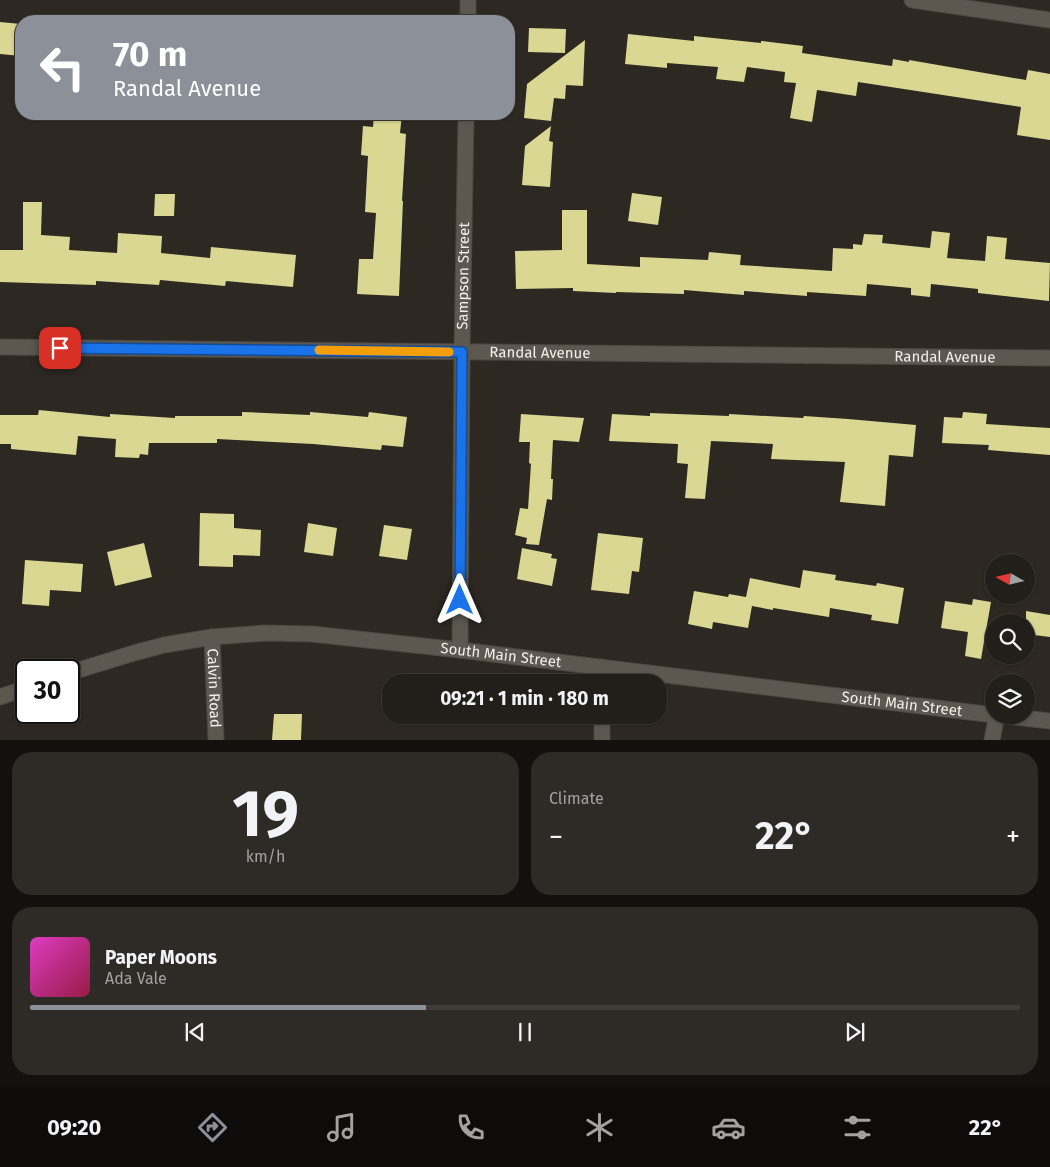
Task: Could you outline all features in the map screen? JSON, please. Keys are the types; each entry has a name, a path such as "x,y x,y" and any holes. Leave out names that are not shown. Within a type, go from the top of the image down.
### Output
{"street":[{"path":"468,0 468,15"},
{"path":"912,0 1050,20"},
{"name":"Sampson Street","path":"460,650 466,120"},
{"name":"Randal Avenue","path":"0,347 1050,358"},
{"name":"South Main Street","path":"80,670 149,649 212,636 266,633 312,634 460,650 985,714"},
{"name":"Calvin Road","path":"212,636 216,740"},
{"path":"601,667 601,674"},
{"path":"0,697 15,692"},
{"name":"South Main Street","path":"1035,719 1050,721"},
{"path":"602,724 602,740"},
{"path":"992,740 995,724"}],"building":[{"path":"0,22 15,23 15,55 0,54"},
{"path":"529,28 566,29 565,53 528,52"},
{"path":"628,34 694,41 694,36 761,43 761,41 803,46 802,53 892,66 893,59 909,62 909,60 1026,80 1028,70 1050,74 1050,140 1017,135 1021,107 858,82 856,96 817,90 812,122 790,118 796,83 784,82 785,72 747,67 744,82 716,79 718,67 667,63 667,68 625,64"},
{"path":"585,40 583,86 566,85 565,99 554,98 551,121 524,118 527,84"},
{"path":"374,120 401,120 400,133 406,134 399,296 357,294 359,259 373,259 376,213 365,212 368,156 361,155 363,126 373,127"},
{"path":"551,126 549,141 553,142 550,187 522,185 525,146"},
{"path":"632,193 662,197 658,225 628,221"},
{"path":"155,194 175,194 174,216 154,216"},
{"path":"23,202 42,202 41,235 70,237 69,250 117,253 118,233 162,236 161,253 210,258 211,247 296,255 293,287 226,281 225,286 160,280 159,285 96,281 96,285 0,282 0,250 23,250"},
{"path":"562,210 587,210 587,264 640,267 640,257 708,260 709,252 741,255 740,265 832,271 833,248 853,249 853,244 862,245 864,234 883,235 882,243 930,248 932,231 950,233 947,258 985,261 987,236 1007,238 1005,259 1050,263 1049,301 978,293 978,289 931,284 930,297 911,295 911,288 867,284 866,296 807,292 807,296 744,291 744,295 684,290 684,294 573,291 573,288 516,289 515,251 562,250"},
{"path":"39,410 110,417 110,414 175,418 175,416 242,416 242,412 310,415 310,412 368,417 369,412 407,417 403,447 382,445 381,450 217,439 217,443 149,443 148,455 140,454 139,458 115,457 116,439 78,436 76,455 11,449 11,444 0,444 0,415 38,415"},
{"path":"963,412 987,414 986,424 1050,428 1050,455 988,450 989,445 942,443 944,417 962,418"},
{"path":"650,413 729,416 729,414 803,418 804,416 916,425 913,457 889,455 885,506 840,502 845,462 771,459 773,444 711,441 705,499 685,498 688,464 677,463 678,444 609,441 612,414 650,416"},
{"path":"521,414 584,418 579,442 553,440 552,500 547,499 539,545 526,544 527,538 515,535 520,508 528,509 531,464 529,463 530,442 519,442"},
{"path":"200,513 234,514 234,528 261,530 260,556 233,555 233,567 199,566"},
{"path":"308,523 337,528 333,556 304,552"},
{"path":"384,525 412,529 407,560 379,556"},
{"path":"598,533 643,538 639,572 632,571 629,594 591,590"},
{"path":"144,543 152,577 115,586 107,552"},
{"path":"522,548 552,554 551,558 557,559 552,586 517,579"},
{"path":"25,560 83,564 81,592 50,590 49,606 22,604"},
{"path":"803,570 836,575 835,580 876,586 877,583 904,588 898,624 871,620 872,615 830,608 829,617 752,606 748,628 713,622 712,629 688,624 694,591 728,597 729,594 746,597 750,578 800,588"},
{"path":"973,599 985,601 985,604 991,604 989,614 985,614 985,636 981,659 965,656 968,632 941,628 945,601 972,605"},
{"path":"1026,611 1050,615 1050,637 1035,635 1035,614 1026,614"},
{"path":"274,714 302,714 301,740 272,740"}],"slow traffic":[{"path":"319,350 449,352"}],"route":[{"path":"60,348 462,352 460,600"}]}
